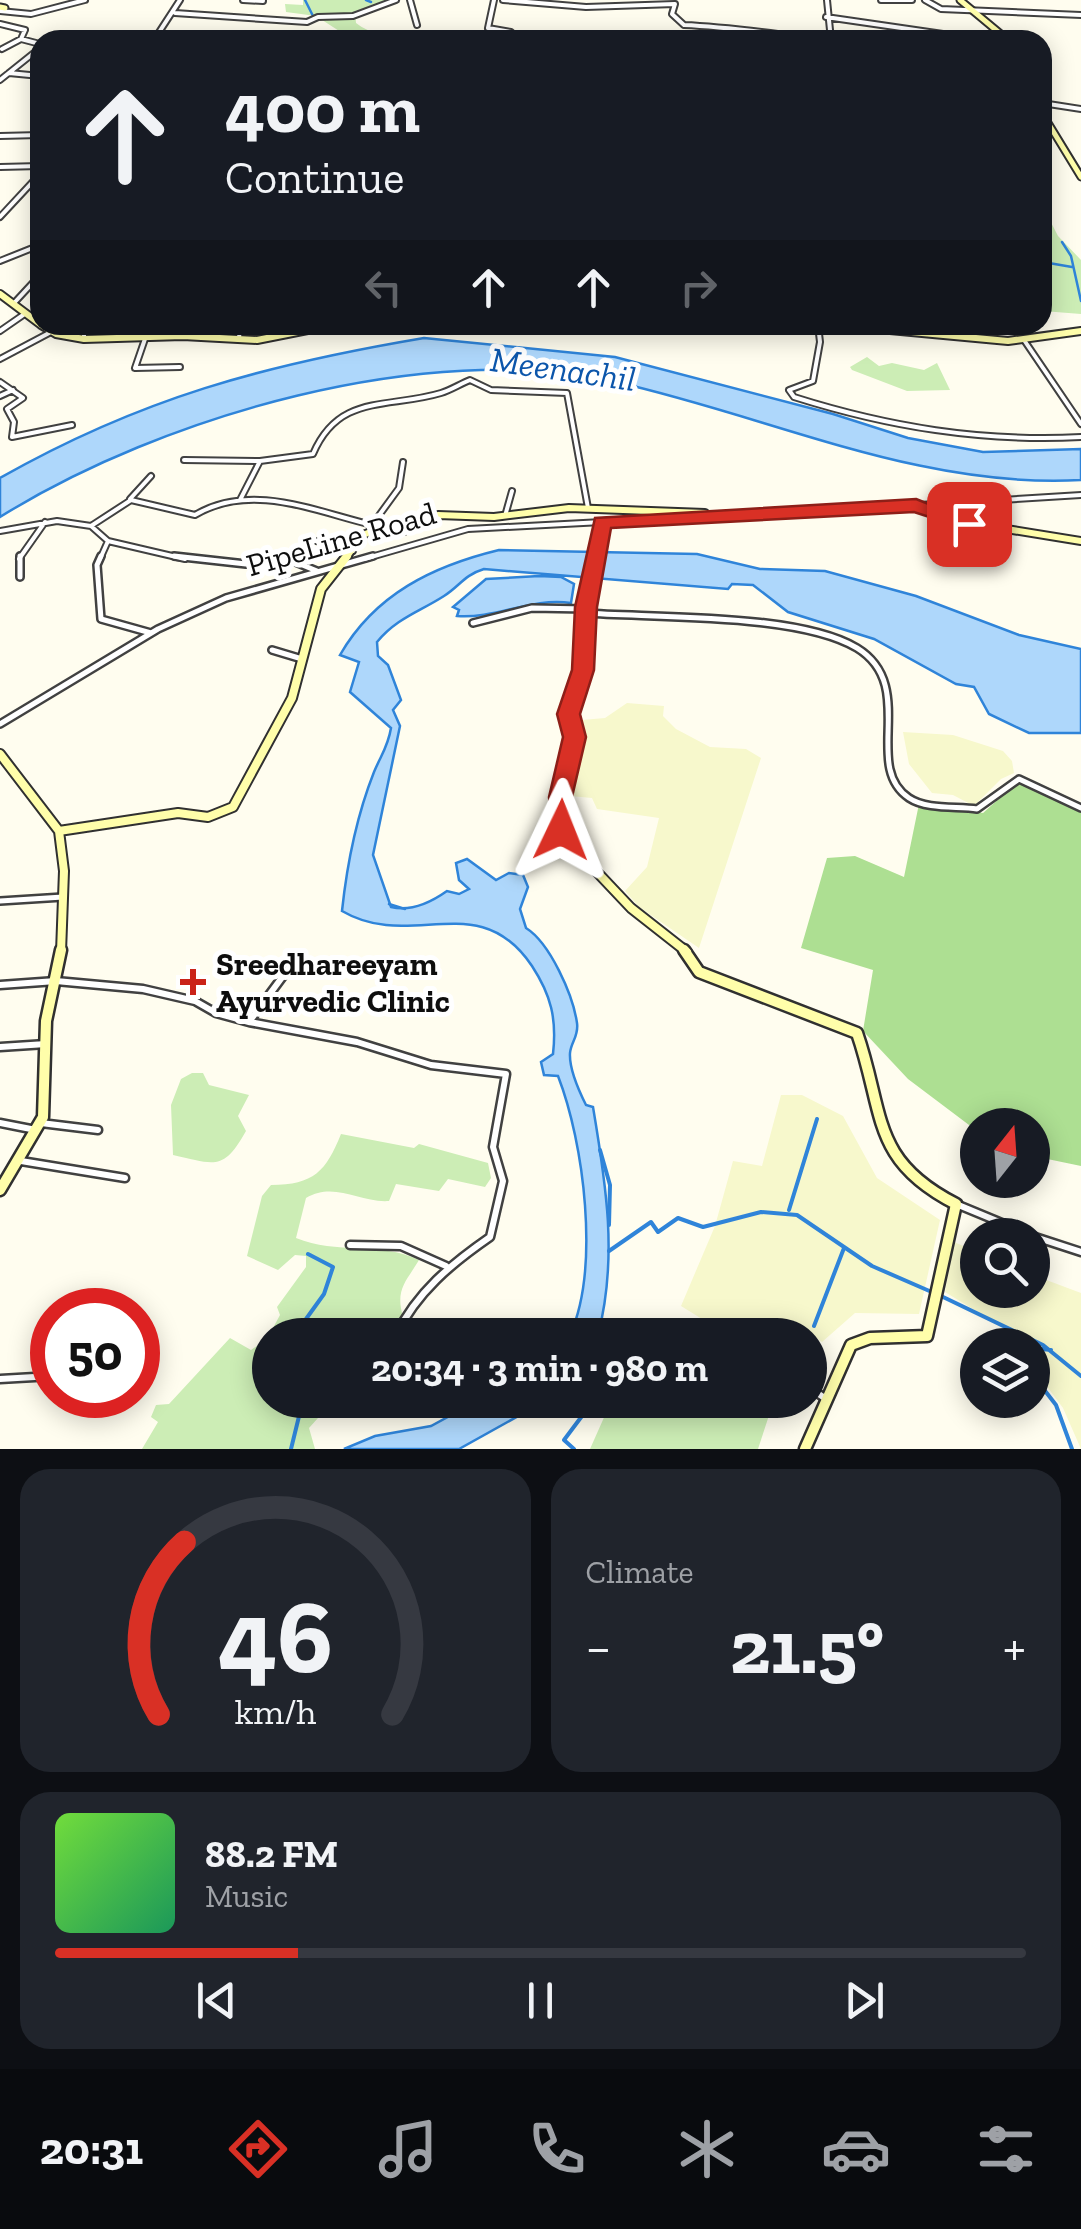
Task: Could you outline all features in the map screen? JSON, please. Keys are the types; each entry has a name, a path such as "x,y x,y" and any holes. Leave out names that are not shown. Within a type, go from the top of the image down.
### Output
{"main road":[{"path":"960,0 996,30"},
{"path":"1052,129 1081,177"},
{"path":"0,294 30,316"},
{"path":"918,335 958,340 1024,340 1081,332"},
{"path":"65,335 84,339 195,336 257,340 274,335"},
{"path":"59,831 178,814 208,816 233,807 292,698 321,589 370,529 404,531 438,515 505,516 588,508 728,515 916,506 969,524 1081,541"},
{"name":"PipeLine Road","path":"602,522 728,515"},
{"path":"602,522 596,575 586,611 583,670 569,714 574,737 560,797 562,835 631,908 693,957 700,972 856,1033 882,1133 894,1160 931,1193 956,1204 927,1336 870,1338 851,1345 827,1396"},
{"path":"0,754 59,831 63,897 56,981 46,1021 39,1127 0,1190"},
{"path":"805,1449 818,1418"}],"street":[{"path":"2,9 31,14 85,0"},
{"path":"162,30 180,0"},
{"path":"243,0 263,1"},
{"path":"175,13 308,22 318,17 353,16 396,0"},
{"path":"410,0 417,25"},
{"path":"491,0 488,28 500,30"},
{"path":"503,0 586,7 675,4 678,5 672,14 684,25 768,30"},
{"path":"827,0 828,30"},
{"path":"881,0 912,0"},
{"path":"926,0 938,9 1081,15"},
{"path":"826,17 915,30"},
{"path":"0,24 25,30 21,39 2,49"},
{"path":"21,39 30,42"},
{"path":"0,80 30,54"},
{"path":"8,73 30,74"},
{"path":"1052,105 1081,109"},
{"path":"0,136 30,136"},
{"path":"0,167 30,166"},
{"path":"0,216 30,184"},
{"path":"0,261 30,250"},
{"path":"14,302 30,285"},
{"path":"0,331 26,313"},
{"path":"0,359 45,335"},
{"path":"819,335 813,381 794,386 790,390 794,397 878,422 966,440 1024,442 1081,437"},
{"path":"146,336 135,368 180,366"},
{"path":"1024,340 1081,424"},
{"path":"184,460 193,464 260,462 312,454 319,432 334,418 376,403 438,394 470,380 491,390 562,390 567,393 588,508"},
{"path":"0,382 24,400 6,409 14,422 12,437"},
{"path":"0,396 13,390"},
{"path":"0,439 72,425"},
{"path":"240,500 260,462"},
{"path":"128,501 195,515 206,505 240,500 295,506 370,529 399,488 403,462"},
{"path":"90,526 128,501 151,476"},
{"path":"505,516 512,490"},
{"path":"916,506 1081,496"},
{"path":"20,576 18,558 45,522"},
{"path":"0,530 45,522 90,526 108,542 196,561 246,564 283,557 317,571"},
{"name":"PipeLine Road","path":"0,724 194,610 468,530 602,522"},
{"path":"312,540 352,551"},
{"path":"108,542 97,565 101,619 152,633"},
{"path":"473,623 532,608 744,624 840,639 862,651 892,695 887,761 905,795 914,801 977,810 1019,779 1081,808"},
{"path":"272,650 302,659"},
{"path":"0,901 63,897"},
{"path":"249,1022 289,968"},
{"path":"0,985 56,981 143,989 195,1001 216,1013 249,1022 358,1042 431,1066 506,1074 493,1148 503,1181 490,1237 446,1266 404,1318"},
{"path":"0,1047 46,1044"},
{"path":"0,1123 98,1130"},
{"path":"21,1161 125,1178"},
{"path":"956,1204 990,1218"},
{"path":"1050,1241 1081,1252"},
{"path":"350,1245 402,1246 446,1266"},
{"path":"0,1379 30,1377"}],"green space":[{"path":"303,0 391,0 355,11 356,23 367,30 338,30 316,16 286,12 285,4 303,5"},
{"path":"1052,224 1081,260 1081,314 1052,312"},
{"path":"867,357 879,366 892,363 924,370 937,363 950,390 907,391 852,370 850,367"},
{"path":"627,703 664,706 663,716 676,729 710,747 746,749 761,758 699,948 639,907 625,891 647,867 659,818 597,809 592,798 570,796 582,720 605,718"},
{"path":"903,732 953,735 1003,751 1012,761 1014,773 1001,779 974,806 953,795 932,793 909,764"},
{"path":"1020,780 1081,810 1081,1166 1050,1160 1050,1108 960,1108 960,1118 908,1079 863,1031 873,970 801,948 827,858 855,856 904,877 920,799 983,813"},
{"path":"203,1073 209,1085 249,1095 238,1116 246,1131 231,1153 217,1162 173,1155 171,1105 181,1079"},
{"path":"781,1095 802,1095 843,1116 877,1178 940,1220 919,1314 855,1313 827,1338 827,1318 700,1318 681,1306 715,1226 733,1161 762,1166"},
{"path":"341,1134 414,1148 419,1144 488,1163 491,1178 485,1187 448,1179 439,1191 396,1184 389,1201 337,1192 306,1198 296,1238 327,1246 389,1251 419,1260 403,1286 402,1318 278,1318 277,1307 306,1267 306,1256 295,1255 278,1270 247,1256 262,1196 271,1185 308,1179 330,1158"},
{"path":"954,1242 960,1245 960,1301 945,1292"},
{"path":"1050,1281 1081,1293 1081,1449 1063,1408 1050,1391 1050,1328 1004,1328 971,1308 1050,1308"},
{"path":"230,1338 251,1350 252,1418 318,1418 309,1428 315,1449 142,1449 158,1422 152,1418 160,1418 160,1405 169,1404"},
{"path":"604,1418 768,1418 758,1449 590,1449"}],"water":[{"name":"Meenachil","path":"424,338 615,357 833,414 908,438 983,452 1081,449 1081,480 1021,480 904,462 616,382 542,371 463,371 381,379 298,396 216,419 138,447 65,480 0,517 0,478 103,426 257,373"},
{"path":"499,550 697,554 760,569 825,571 916,596 1019,635 1081,649 1081,733 1029,733 989,714 974,687 956,684 874,639 788,612 753,585 732,584 728,589 484,569 400,621 377,642 378,656 388,665 401,700 393,710 400,726 373,855 391,907 413,907 447,891 459,894 469,889 459,880 456,863 467,859 496,880 509,873 523,875 528,887 520,909 526,928 552,957 571,998 577,1028 570,1053 571,1066 586,1105 593,1107 608,1221 602,1318 575,1318 586,1241 581,1170 558,1076 544,1075 541,1062 553,1054 554,1030 548,997 532,966 511,942 489,929 467,924 394,926 368,922 342,911 358,822 391,728 350,692 359,662 340,655 370,615 388,599 429,574"},
{"path":"561,577 574,584 571,603 542,603 471,616 457,616 459,610 453,607 486,579"},
{"path":"446,1418 515,1418 459,1449 344,1449 375,1436 431,1426"}],"waterway":[{"path":"305,0 313,16"},
{"path":"366,0 371,2"},
{"path":"1062,242 1071,256 1081,301"},
{"path":"1052,264 1072,267"},
{"path":"389,904 405,909"},
{"path":"789,1210 817,1119"},
{"path":"600,1150 610,1185 609,1225"},
{"path":"609,1251 651,1222 658,1232 678,1218 703,1227 761,1212 797,1215 872,1266 934,1293"},
{"path":"817,1318 844,1248"},
{"path":"307,1318 324,1294 333,1267 308,1254"},
{"path":"941,1296 1008,1328"},
{"path":"1050,1351 1081,1376"},
{"path":"1050,1397 1072,1449"},
{"path":"291,1449 299,1418"},
{"path":"574,1449 564,1440 580,1418"}],"place":[{"name":"Sreedhareeyam Ayurvedic Clinic","path":"193,982"}],"route":[{"path":"561,830 560,797 574,737 569,714 583,670 586,607 596,575 602,522 916,506 969,524"}]}
